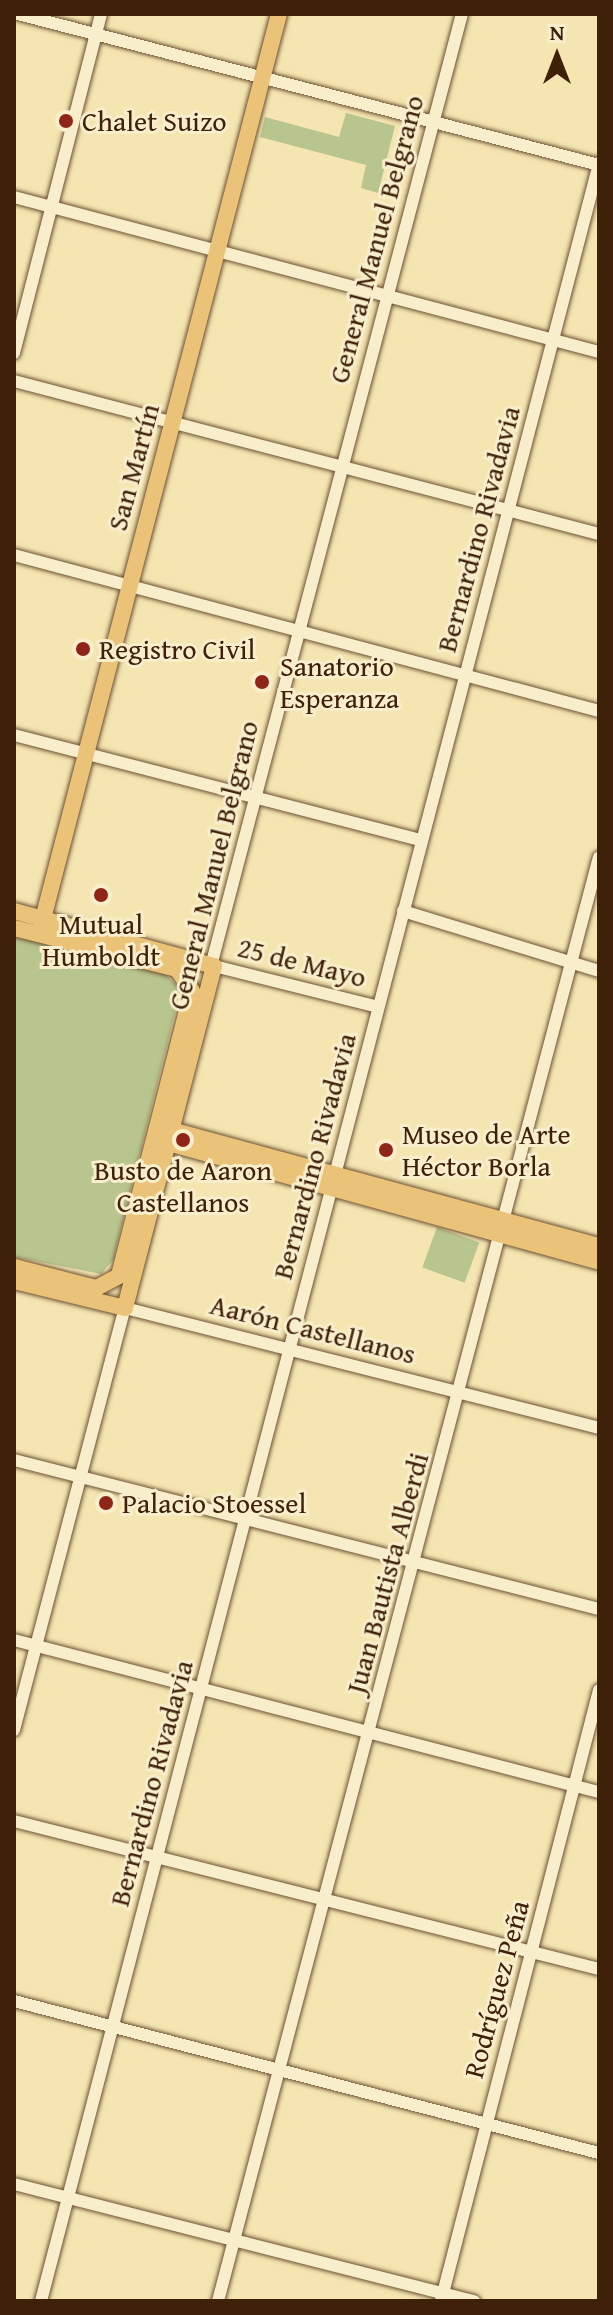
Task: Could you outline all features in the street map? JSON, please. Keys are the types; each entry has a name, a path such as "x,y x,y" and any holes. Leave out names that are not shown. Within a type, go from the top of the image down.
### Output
{"main road":[{"name":"San Martín","path":"41,926 279,14"},
{"name":"25 de Mayo","path":"14,911 41,926 177,969 191,984"},
{"name":"25 de Mayo","path":"14,928 41,926 213,964"},
{"name":"General Manuel Belgrano","path":"14,1267 96,1288 119,1276 164,1135 213,964"},
{"name":"General Manuel Belgrano","path":"125,1308 164,1135 191,984"},
{"path":"164,1135 333,1178 504,1227 599,1262"},
{"path":"504,1227 599,1246"},
{"name":"Aarón Castellanos","path":"14,1281 125,1308"}],"street":[{"path":"18,14 599,164"},
{"path":"14,353 101,14"},
{"name":"General Manuel Belgrano","path":"213,964 462,14"},
{"name":"Bernardino Rivadavia","path":"41,2301 599,164"},
{"path":"14,197 599,352"},
{"path":"14,381 599,534"},
{"path":"14,555 599,711"},
{"path":"14,735 421,840"},
{"name":"Juan Bautista Alberdi","path":"218,2301 504,1227 599,857"},
{"path":"403,911 599,971"},
{"name":"25 de Mayo","path":"213,964 378,1007"},
{"name":"General Manuel Belgrano","path":"14,1730 125,1308"},
{"name":"Aarón Castellanos","path":"125,1308 599,1428"},
{"path":"14,1460 599,1609"},
{"path":"14,1640 599,1792"},
{"name":"Rodríguez Peña","path":"442,2297 599,1690"},
{"path":"14,1821 599,1969"},
{"path":"14,2001 281,2067 599,2153"},
{"path":"14,2184 442,2297 474,2301"}],"green space":[{"path":"346,113 395,126 378,193 361,188 366,165 260,137 265,117 339,137"},
{"path":"14,935 164,973 181,989 113,1260 101,1274 14,1257"},
{"path":"437,1227 479,1242 465,1283 422,1267"}],"place":[{"name":"Chalet Suizo","path":"66,121"},
{"name":"Registro Civil","path":"83,649"},
{"name":"Sanatorio Esperanza","path":"262,682"},
{"name":"Mutual Humboldt","path":"101,895"},
{"name":"Busto de Aaron Castellanos","path":"183,1140"},
{"name":"Museo de Arte Héctor Borla","path":"386,1150"},
{"name":"Palacio Stoessel","path":"106,1503"}]}
